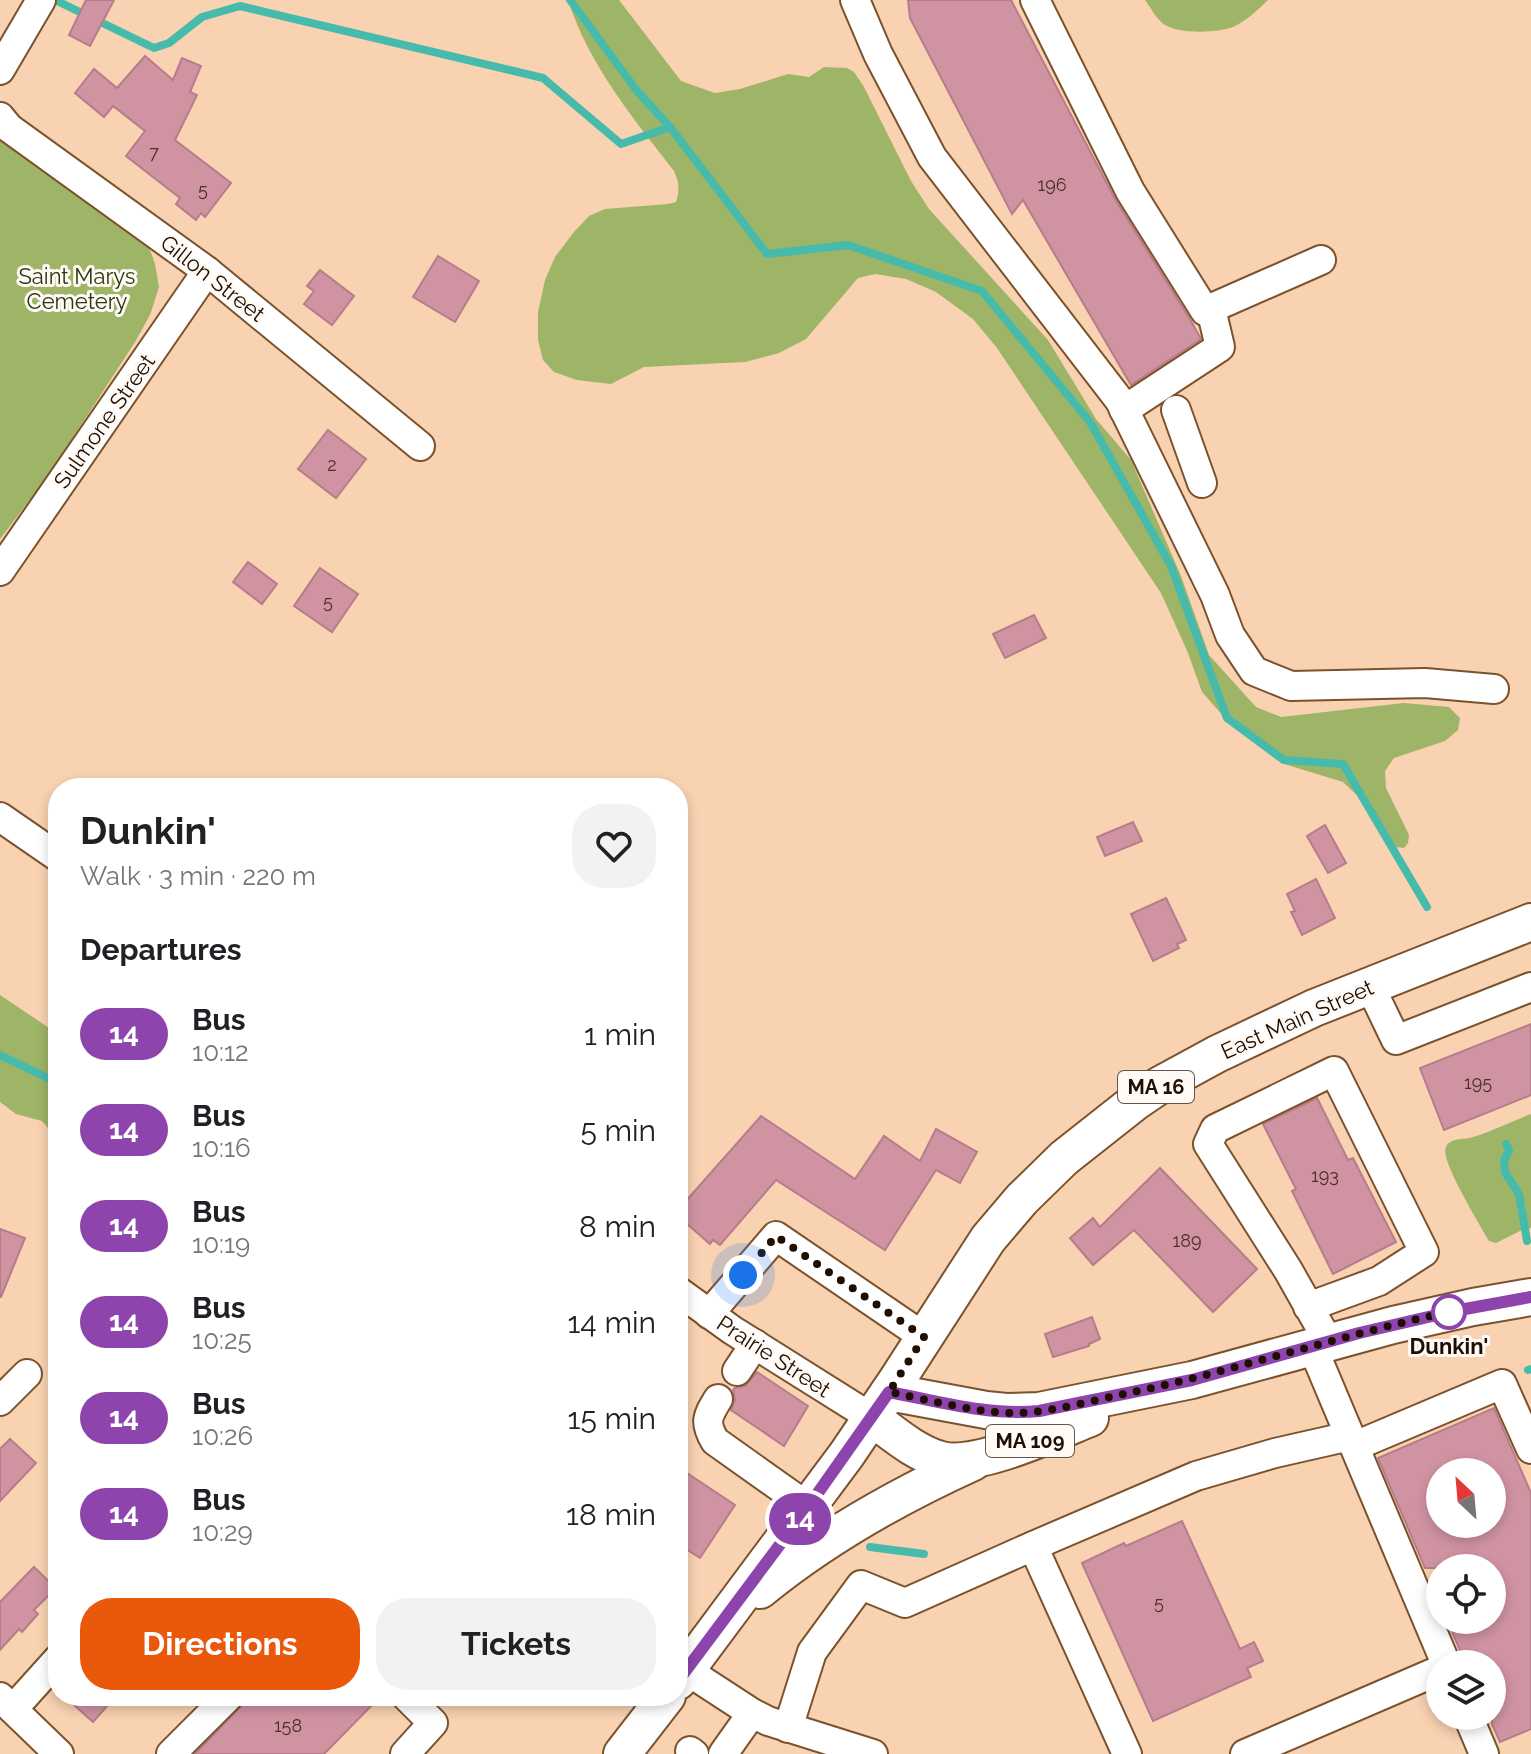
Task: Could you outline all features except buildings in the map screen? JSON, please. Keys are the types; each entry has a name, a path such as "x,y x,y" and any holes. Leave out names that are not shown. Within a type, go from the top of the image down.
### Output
{"main road":[{"name":"East Main Street","path":"688,1667 880,1405 973,1260 1004,1219 1042,1178 1110,1120 1160,1085 1217,1054 1282,1022 1370,986 1530,926"},
{"name":"MA 109","path":"880,1405 913,1447 938,1459 964,1461 1000,1452 1192,1380 1393,1325 1531,1297"},
{"name":"MA 109","path":"880,1405 1022,1413 1192,1380"},
{"path":"720,1625 771,1581 849,1527 941,1477 1000,1452"},
{"name":"East Main Street","path":"622,1754 659,1706"}],"street":[{"path":"0,70 41,0"},
{"path":"855,0 878,54 932,157 1120,401 1215,595 1230,635 1254,671 1291,686 1425,683 1494,689"},
{"path":"1035,0 1130,191 1205,311 1321,260"},
{"name":"Gillon Street","path":"0,117 9,128 207,271 420,446"},
{"name":"Sulmone Street","path":"0,571 8,543 207,271"},
{"path":"1124,410 1220,347 1211,309"},
{"path":"1176,410 1202,483"},
{"path":"0,817 48,850"},
{"path":"1370,986 1396,1040 1531,987"},
{"path":"1308,1307 1379,1281 1424,1252 1334,1071 1215,1129 1208,1144 1308,1307 1353,1441 1440,1650"},
{"path":"709,1314 776,1236 924,1337"},
{"path":"1379,1281 1393,1325"},
{"name":"Prairie Street","path":"688,1298 755,1344 880,1405"},
{"path":"737,1371 755,1344"},
{"path":"0,1401 27,1374"},
{"path":"788,1728 812,1652 861,1585 905,1603 1196,1476 1275,1453 1353,1441 1502,1384 1531,1449"},
{"path":"718,1399 708,1415 709,1430 715,1441 808,1507"},
{"path":"1033,1546 1127,1754"},
{"path":"48,1667 6,1703 59,1754"},
{"path":"1245,1754 1426,1676"},
{"path":"688,1687 788,1728 869,1753"},
{"path":"171,1754 219,1706"},
{"path":"405,1754 433,1723 416,1706"},
{"path":"723,1754 752,1713"},
{"path":"1474,1730 1484,1754"}],"green space":[{"path":"568,0 619,0 681,81 715,93 740,89 788,74 809,77 824,67 847,68 854,72 929,209 1048,340 1096,419 1131,460 1181,576 1209,655 1256,707 1281,717 1404,703 1449,707 1460,718 1458,730 1445,741 1394,758 1385,771 1386,788 1409,835 1404,848 1396,847 1387,838 1362,800 1343,782 1281,763 1232,726 1202,692 1161,593 997,348 973,319 936,292 906,279 875,274 858,278 806,339 779,353 745,362 644,367 611,384 577,380 554,372 543,360 538,340 538,312 545,280 555,257 589,216 605,209 676,202 678,190 674,171 600,69"},
{"path":"1145,0 1268,0 1233,27 1198,32 1165,25"},
{"name":"Saint Marys Cemetery","path":"0,140 137,237 150,250 159,287 150,315 135,342 48,476 0,539"},
{"path":"0,995 48,1027 48,1128 42,1121 16,1114 0,1102"},
{"path":"1531,1114 1531,1228 1496,1243 1489,1241 1454,1178 1446,1147 1454,1140 1480,1135"}],"waterway":[{"path":"570,0 637,91 670,127"},
{"path":"57,1 154,48 169,43 202,17 240,6 543,78 621,144 670,127 767,254 848,245 982,291 1090,422 1171,566 1227,718 1284,760 1343,764 1427,907"},
{"path":"0,1055 48,1078"},
{"path":"1506,1144 1509,1150 1504,1161 1505,1172 1519,1194 1527,1241"},
{"path":"870,1547 924,1554"}],"bus line":[{"name":"14","path":"688,1668 889,1392 986,1410 1039,1411 1192,1380 1359,1333 1531,1297"}],"place":[{"name":"Dunkin'","path":"1449,1312"}],"route":[{"path":"743,1275 776,1236 924,1337 889,1392 969,1408 1022,1413 1192,1380 1359,1333 1454,1311 1449,1312"}]}
